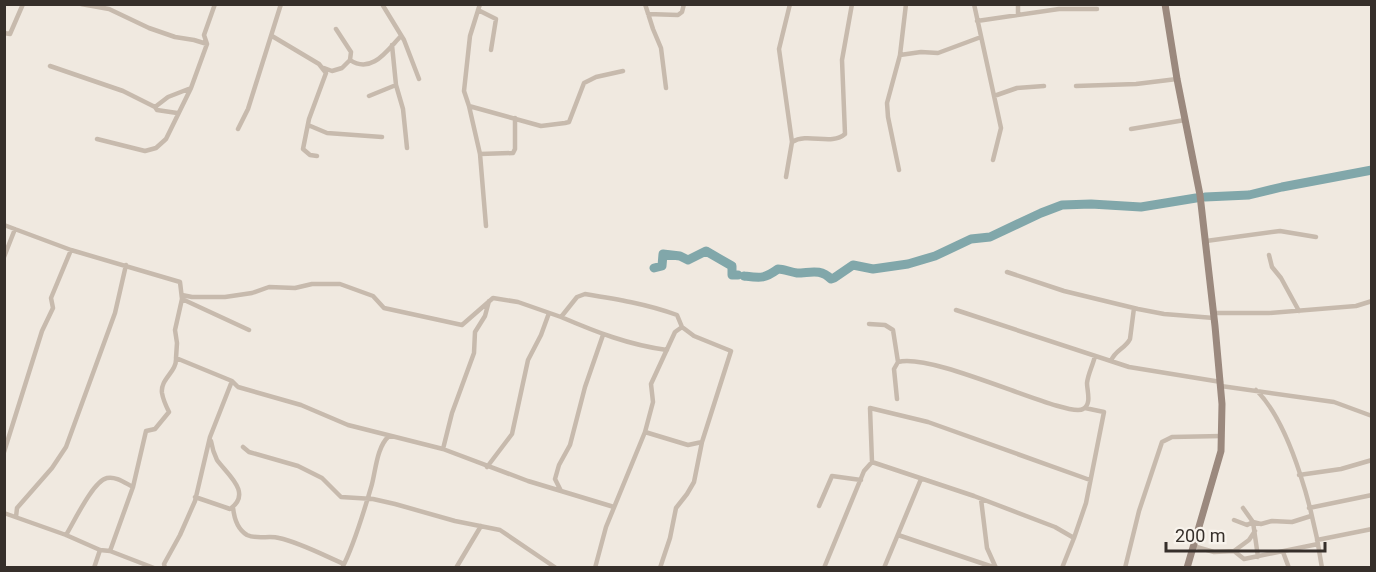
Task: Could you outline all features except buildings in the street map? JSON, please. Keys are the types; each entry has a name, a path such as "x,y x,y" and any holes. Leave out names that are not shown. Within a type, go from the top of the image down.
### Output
{"street":[{"path":"4,33 10,34 23,4"},
{"path":"81,4 110,7 158,32 207,44"},
{"path":"97,139 145,151 156,148 166,139 190,88 207,44 204,35 215,4"},
{"path":"238,129 249,109 281,4"},
{"path":"382,4 402,36 418,79"},
{"path":"645,4 661,48 666,88"},
{"path":"648,14 678,15 682,12 684,4"},
{"path":"786,177 792,142 779,49 790,4"},
{"path":"792,142 804,137 835,138 845,134 842,60 852,4"},
{"path":"899,170 887,103 900,55 906,4"},
{"path":"974,4 1001,129 993,160"},
{"path":"1018,4 1018,15"},
{"path":"1165,4 1200,195 1221,384 1222,435 1219,458 1187,567"},
{"path":"486,226 480,154 470,106 464,91 470,36 479,7 496,19 491,50"},
{"path":"977,21 1059,9 1097,9"},
{"path":"272,36 323,68 332,71 342,68 350,60 351,52 336,29"},
{"path":"194,40 204,35"},
{"path":"350,60 357,64 375,61 386,54 402,36"},
{"path":"900,55 938,52 981,37"},
{"path":"392,45 396,85 403,110 407,148"},
{"path":"50,66 123,92 157,110 177,113"},
{"path":"317,156 310,155 303,149 308,125 325,79 326,73 323,68"},
{"path":"470,106 540,126 569,122 584,83 596,77 623,71"},
{"path":"1076,86 1136,84 1177,78"},
{"path":"369,96 396,85"},
{"path":"994,96 1017,88 1044,86"},
{"path":"155,107 168,96 190,88"},
{"path":"480,154 513,153 515,118"},
{"path":"1131,129 1185,120"},
{"path":"308,125 327,133 382,137"},
{"path":"4,225 71,250 180,282 182,297 175,330 177,364 165,380 162,390 169,412 155,429 146,431 133,487 110,551"},
{"path":"4,257 15,229"},
{"path":"1206,241 1280,231 1316,237"},
{"path":"4,452 42,331 53,308 51,298 71,250"},
{"path":"1269,255 1272,267 1299,310"},
{"path":"16,517 17,508 52,468 66,447 115,313 126,265"},
{"path":"1007,272 1064,291 1164,314 1214,316 1269,314 1356,306 1371,301"},
{"path":"182,297 225,297 252,293 269,287 295,288 312,284 340,284 373,296 384,308 462,325 493,298 502,298 561,317 603,335 646,347 667,350"},
{"path":"561,317 577,297 585,294 643,304 677,315 682,327 694,336 731,351 702,442 694,482 676,508 670,538 660,567"},
{"path":"182,297 249,330"},
{"path":"442,449 452,413 474,353 476,332 485,316 489,301"},
{"path":"1111,361 1116,351 1128,344 1134,308"},
{"path":"956,310 1095,356 1154,372 1334,402 1371,416"},
{"path":"487,467 512,434 528,360 549,313"},
{"path":"869,324 885,325 893,330 897,362 894,369 897,399"},
{"path":"595,567 614,507 645,432 653,402 651,384 675,332 682,327"},
{"path":"546,485 555,479 559,465 570,445 585,387 603,335"},
{"path":"1085,408 1089,396 1087,382 1095,356"},
{"path":"176,358 232,381 238,387 301,405 348,425 442,449 487,467 614,507"},
{"path":"897,362 919,362 983,380 1062,408 1075,410 1085,408 1104,412 1086,503 1062,567"},
{"path":"165,567 164,564 180,536 195,497 210,437 232,381"},
{"path":"1256,390 1275,415 1287,439 1309,508 1322,567"},
{"path":"872,462 870,408 928,422 1090,480"},
{"path":"1364,413 1371,422"},
{"path":"377,432 382,442"},
{"path":"645,432 688,445 702,442"},
{"path":"1125,567 1139,511 1162,442 1172,437 1222,435"},
{"path":"210,437 216,457 234,478 240,491 236,505 233,507 234,518 242,531 256,538 277,537 343,566 348,557 382,442 389,436"},
{"path":"243,447 249,452 298,466 322,478 341,497 413,508 455,521 500,530 556,567"},
{"path":"1299,475 1341,469 1371,460"},
{"path":"872,462 981,499 1055,527 1074,538"},
{"path":"824,567 867,466 872,462"},
{"path":"819,506 832,476 861,480"},
{"path":"66,535 96,484 105,478 114,477 133,487"},
{"path":"555,479 561,491"},
{"path":"884,567 921,479"},
{"path":"1309,508 1371,495"},
{"path":"195,497 233,507"},
{"path":"981,499 987,548 996,567"},
{"path":"1243,508 1253,522 1258,557"},
{"path":"4,513 100,550 110,551 154,567"},
{"path":"1234,520 1247,525 1253,522 1261,524 1272,521 1292,522 1311,516"},
{"path":"456,567 481,526"},
{"path":"1234,550 1245,560 1371,529"},
{"path":"1193,546 1214,552 1234,550 1249,540 1255,531"},
{"path":"898,535 996,567"},
{"path":"94,567 100,550"},
{"path":"1283,552 1289,567"}],"waterway":[{"path":"1205,197 1249,195 1372,170"},
{"path":"744,276 762,277 783,269 797,273 819,272 831,279 853,265 873,269 908,264 935,256 971,239 990,237 1062,205 1141,207 1196,198"},
{"path":"654,268 662,266 663,254 680,256 688,260 706,251 732,266 732,275 738,275"}]}
